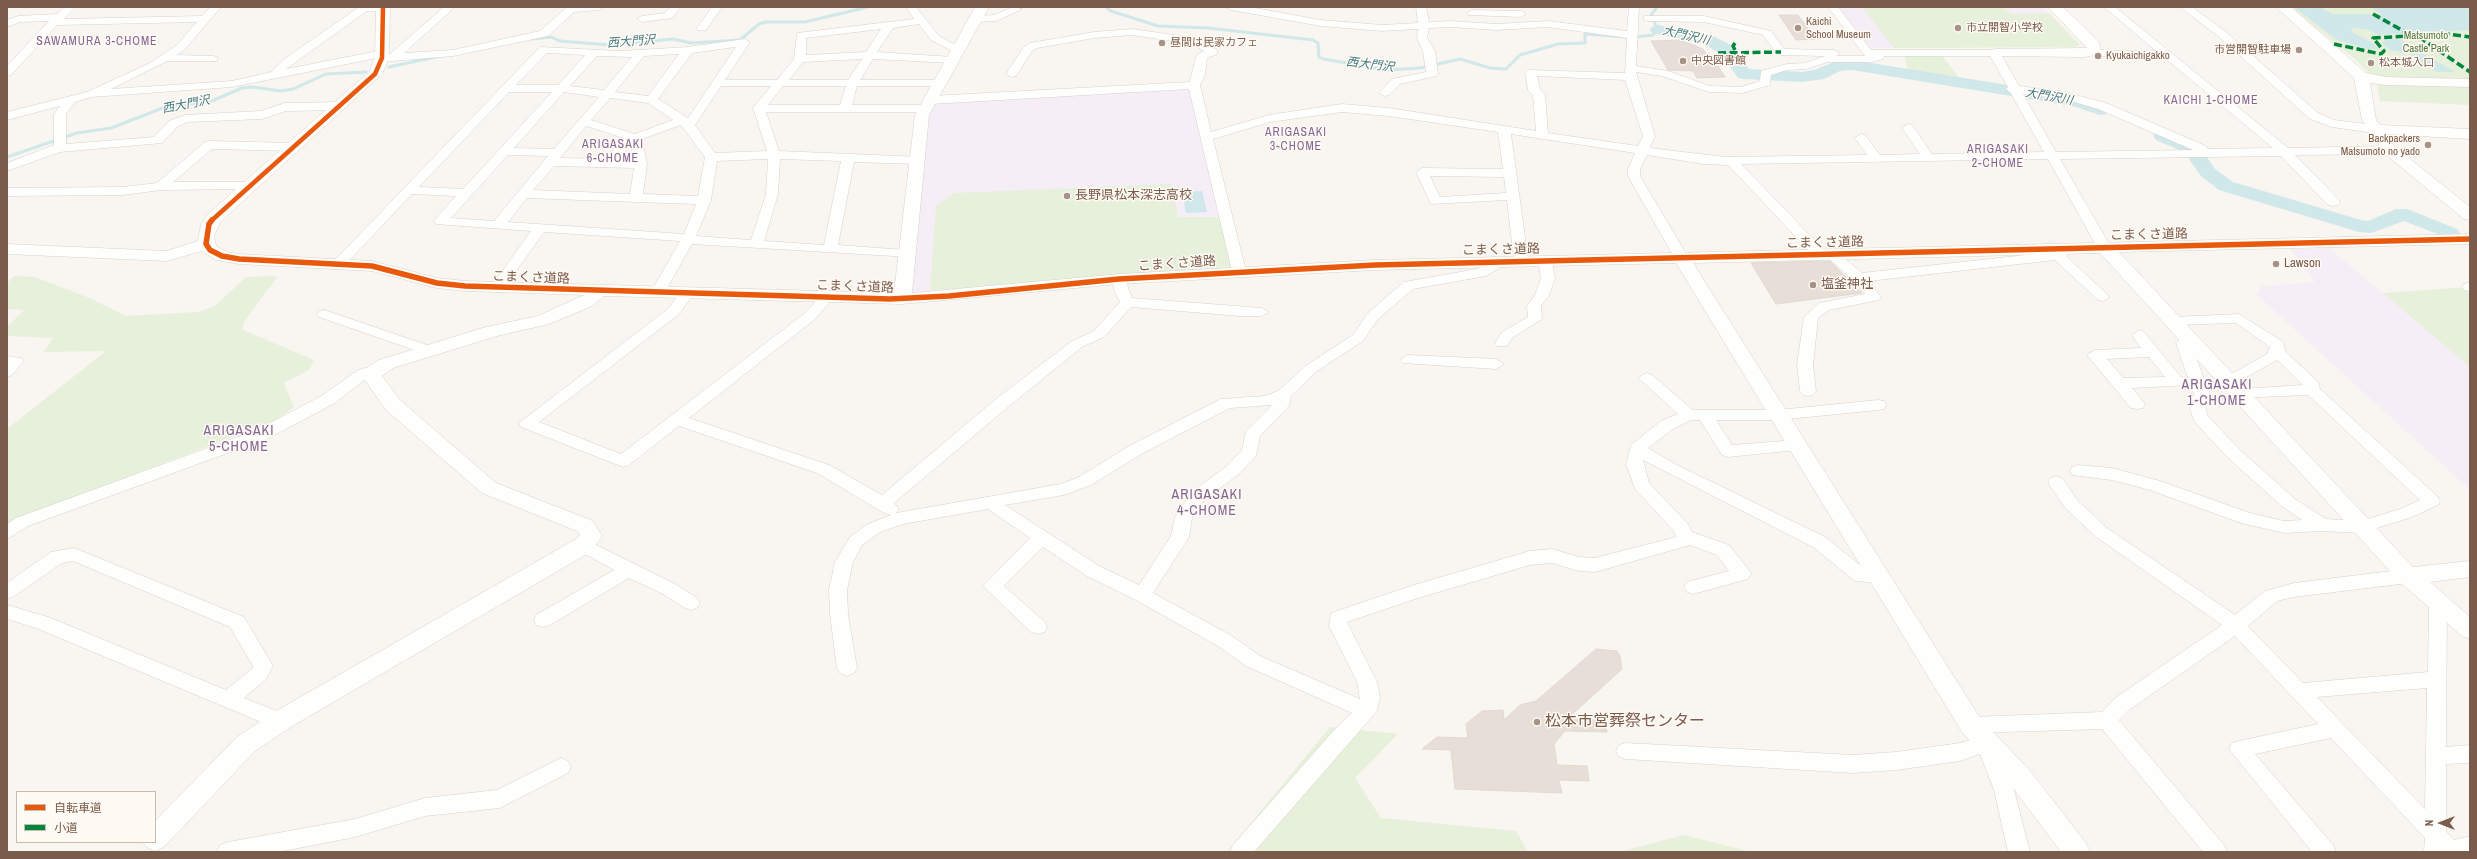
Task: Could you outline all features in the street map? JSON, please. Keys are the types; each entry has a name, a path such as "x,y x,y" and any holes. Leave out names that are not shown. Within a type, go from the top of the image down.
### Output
{"street":[{"path":"7,73 56,19 71,7"},
{"path":"7,116 91,94 168,58 181,47 216,7"},
{"path":"167,256 206,244 209,224 375,74 386,56 450,7"},
{"path":"598,7 572,8 544,34 540,44 544,49 641,53 688,50 745,42 718,83 686,122 627,141 609,163"},
{"path":"642,19 668,16 676,7"},
{"path":"702,28 717,7"},
{"path":"911,7 935,38 956,55"},
{"path":"1231,7 1321,24 1382,28 1424,27 1441,24 1496,27 1548,24 1631,36"},
{"path":"1385,93 1396,82 1432,74 1428,51 1422,38 1424,27 1421,7"},
{"path":"1634,7 1631,36 1630,73 1649,136 1641,150 1634,169 1634,176 1681,257 1778,415 1881,576 1971,725 1986,743 2022,780 2077,852"},
{"path":"1833,7 1868,53"},
{"path":"2055,7 2094,45 2094,51"},
{"path":"2109,7 2284,151 2333,202"},
{"path":"2185,7 2222,34 2314,116 2332,123 2374,129 2470,134"},
{"path":"276,74 286,62 365,8 383,8 386,56"},
{"path":"2283,9 2352,67 2361,77 2365,89 2368,120 2389,150 2470,215"},
{"path":"902,299 922,115 979,13 996,18 1017,10"},
{"path":"1472,13 1521,14"},
{"path":"7,24 18,19 206,18"},
{"path":"1650,18 1704,19 1767,33 1781,52 1886,54 2085,53 2094,51 2107,54 2166,54"},
{"path":"759,108 800,59 801,35 921,21"},
{"path":"845,108 854,81 889,25"},
{"path":"1012,74 1028,49 1034,45 1094,35 1132,32 1195,41 1213,52 1202,56 1194,85 1239,271"},
{"path":"91,94 232,84 276,74 386,56 453,53 544,34"},
{"path":"338,264 544,49"},
{"path":"651,100 688,50"},
{"path":"594,52 441,221 756,245 906,254"},
{"path":"497,226 526,194 641,53"},
{"path":"1994,53 2015,93 2104,248 2173,321 2361,527 2408,576 2470,630"},
{"path":"1542,135 1539,94 1534,90 1531,72 1664,73 1709,89 1742,90 1766,83 1766,76 1786,67 1806,66 1827,59 1872,59 1886,54"},
{"path":"800,59 870,55 956,55"},
{"path":"168,58 213,59"},
{"path":"2361,77 2418,82 2470,82"},
{"path":"718,83 854,81 902,84 941,83"},
{"path":"759,108 845,108 928,104 1194,85"},
{"path":"505,89 561,88 608,93 651,100 686,122 711,158 704,200 689,239 658,292"},
{"path":"2015,93 2074,104 2087,108"},
{"path":"2015,93 2065,96 2096,104 2199,152"},
{"path":"58,148 60,145 60,114 70,100"},
{"path":"7,167 58,148 158,140 173,124 185,119 262,115 284,107 341,106"},
{"path":"756,245 772,194 774,155 759,108"},
{"path":"1207,138 1269,119 1342,108 1389,112 1704,160 1731,161 1875,157 2389,150"},
{"path":"585,122 636,138"},
{"path":"1908,128 1928,157"},
{"path":"1504,130 1521,260"},
{"path":"636,138 641,164 636,198"},
{"path":"1861,138 1875,157"},
{"path":"161,186 209,146 294,147"},
{"path":"505,151 609,163 641,164"},
{"path":"711,158 774,155 917,160"},
{"path":"830,249 848,158"},
{"path":"1731,161 1826,254 1859,278 1874,297 1824,306 1811,317 1805,365 1808,391"},
{"path":"1509,173 1422,172 1436,201 1512,196"},
{"path":"7,192 122,191 161,186 251,185"},
{"path":"410,190 466,194"},
{"path":"526,194 704,200"},
{"path":"497,288 540,228"},
{"name":"こまくさ道路","path":"206,244 210,250 222,256 239,259 372,266 437,282 497,288 902,299 1239,271 1521,260 1826,254 2062,252 2104,248 2470,239"},
{"path":"7,249 167,256 181,261 224,262 239,259"},
{"path":"1859,278 2062,252 2103,297"},
{"path":"1502,343 1507,335 1535,319 1534,306 1542,295 1548,278 1545,260"},
{"path":"847,668 839,614 838,590 844,562 856,541 874,528 900,518 1064,489 1085,481 1137,449 1227,403 1266,400 1283,395 1312,368 1358,338 1373,316 1409,285 1481,273 1494,267 1495,261"},
{"path":"1119,280 1122,293 1127,302"},
{"path":"7,533 22,522 263,434 329,399 363,373 376,370 386,364 493,331 543,320 586,302 599,291"},
{"path":"687,293 674,311 527,424 623,461 810,316 822,303"},
{"path":"1127,302 1240,312 1262,312"},
{"path":"883,503 1002,402 1077,344 1099,334 1114,320 1127,302"},
{"path":"324,314 431,351"},
{"path":"2173,321 2239,318 2278,345 2277,352 2234,388"},
{"path":"2139,335 2177,382"},
{"path":"2189,339 2183,343 2202,395 2197,405 2200,417 2234,454 2289,503 2322,525"},
{"path":"2137,404 2095,355 2152,352"},
{"path":"2078,471 2112,474 2154,485 2266,525 2284,527 2322,525 2361,527 2406,513 2432,501 2312,390 2312,386 2277,352"},
{"path":"1408,360 1496,364"},
{"path":"7,361 16,361 7,372"},
{"path":"156,838 246,744 280,721 584,545 591,536 585,526 489,488 393,405 372,376 376,370"},
{"path":"1647,378 1697,415 1728,451 1797,445"},
{"path":"2119,383 2197,382"},
{"path":"2234,388 2312,390"},
{"path":"1142,595 1180,537 1184,517 1199,495 1233,470 1250,452 1252,435 1283,402 1283,395"},
{"path":"1241,852 1342,735 1367,711 1370,697 1367,682 1338,626 1338,618 1414,592 1530,558 1552,556 1579,564 1595,565 1683,541 1685,536 1682,528 1641,484 1634,464 1637,449 1667,425 1697,415 1778,415 1878,405"},
{"path":"676,420 823,469 883,503 900,518"},
{"path":"1637,449 1668,468 1819,542 1861,576 1881,576"},
{"path":"2056,482 2072,505 2101,532 2236,625 2334,729 2449,847"},
{"path":"990,501 1002,512 1093,571 1142,595 1225,641 1253,661 1367,711"},
{"path":"1685,536 1723,550 1742,574 1693,587"},
{"path":"1038,627 992,586 1042,537"},
{"path":"584,545 628,570 669,589 691,603"},
{"path":"7,592 58,557 74,554 237,622 263,666 259,674 230,698"},
{"path":"1971,725 2090,722 2107,720 2122,704 2236,625 2271,596 2294,590 2470,569"},
{"path":"543,620 628,570"},
{"path":"2438,603 2436,753 2449,847"},
{"path":"7,612 40,622 230,698 280,721"},
{"path":"2299,691 2437,679"},
{"path":"2107,720 2216,852"},
{"path":"2325,852 2239,749 2334,729"},
{"path":"1626,751 1853,764 1896,761 1960,752 1986,743"},
{"path":"1986,743 2004,790 2019,852"},
{"path":"2436,753 2451,756 2470,754"},
{"path":"228,852 355,828 425,807 500,799 560,767"},
{"path":"143,852 151,843"}],"shaded area":[{"name":"市立開智小学校","path":"1838,7 2043,7 2080,45 2074,47 1868,48"},
{"name":"長野県松本深志高校","path":"1186,89 1191,91 1220,217 1103,276 918,292 910,290 928,114 932,106 936,103"},
{"path":"2329,248 2383,293 2470,287 2470,490 2256,294 2262,286 2315,282 2290,249"}],"green space":[{"name":"Matsumoto Castle Park","path":"2291,7 2470,7 2470,66 2467,66 2470,69 2470,79 2383,78 2372,76 2358,62"},
{"name":"市立開智小学校","path":"1863,8 2003,8 2012,14 2049,13 2080,45 2074,47 1894,48"},
{"path":"1905,56 1942,56 1962,81 1908,71"},
{"path":"2377,84 2470,87 2470,105 2380,101"},
{"path":"1172,184 1178,217 1220,217 1232,267 930,291 936,206 954,193"},
{"path":"14,276 35,277 87,297 126,316 198,312 215,306 246,277 278,276 243,323 243,330 314,360 309,370 284,383 294,407 274,421 22,517 7,527 7,429 106,351 44,352 53,338 7,336 7,327 24,310 7,309 7,283"},
{"path":"2470,287 2470,367 2383,293"},
{"path":"1330,727 1398,734 1355,778 1381,818 1516,831 1528,852 1227,852"},
{"path":"1684,835 1752,852 1619,852"}],"water":[{"path":"2294,7 2321,7 2332,14 2381,14 2371,7 2470,7 2470,30 2378,35 2366,29 2351,28 2352,32 2371,42 2379,50 2368,49 2337,40"},
{"path":"2386,39 2399,39 2455,72 2437,72 2410,54 2389,50 2382,43"},
{"path":"1202,191 1207,212 1186,213 1182,192"}],"building":[{"name":"Kaichi School Museum","path":"1779,15 1798,15 1816,39 1796,40"},
{"name":"中央図書館","path":"1681,40 1703,49 1714,66 1718,66 1725,77 1697,78 1693,71 1668,70 1651,41"},
{"name":"塩釜神社","path":"1830,261 1862,293 1776,304 1751,263"},
{"name":"松本市営葬祭センター","path":"1596,649 1617,651 1620,656 1622,669 1567,719 1605,720 1607,732 1565,731 1554,744 1557,765 1587,766 1589,781 1559,780 1562,793 1455,789 1451,750 1422,749 1437,737 1468,738 1466,724 1482,711 1503,710 1504,720 1520,705 1536,701"}],"waterway":[{"name":"西大門沢","path":"532,39 551,37 560,41 610,45 673,39 691,43 740,40 759,24 766,22 805,22 868,7"},
{"name":"西大門沢","path":"1106,7 1111,11 1158,26 1208,28 1313,40 1318,43 1319,57 1323,59 1389,70 1420,68 1460,59 1490,68 1506,69 1520,55 1558,44 1585,43 1585,34 1625,37"},
{"name":"大門沢川","path":"1634,37 1653,35 1658,30 1651,15 1657,7"},
{"name":"大門沢川","path":"1658,30 1707,39 1719,45 1727,50 1744,74 1802,77 1818,75 1837,66 1852,65 2076,101 2100,110"},
{"name":"西大門沢","path":"389,67 441,56"},
{"name":"西大門沢","path":"7,157 77,133 111,128 163,108 212,101 242,88 252,87 281,91 293,89 326,74 366,72"},
{"name":"大門沢川","path":"2162,136 2191,148 2198,155 2208,172 2226,186 2305,208 2359,226 2371,227 2396,215 2407,215 2450,233"}],"marked path":[{"path":"2373,14 2407,33"},
{"path":"2334,44 2381,54 2384,51 2373,38 2447,34 2470,37"},
{"path":"2419,37 2470,72"},
{"path":"1735,43 1733,46 1736,52"},
{"path":"1718,53 1781,52"}],"cycle path":[{"path":"383,7 382,58 375,74 214,218 209,224 206,237 206,244 210,250 222,256 239,259 372,266 437,283 465,286 890,299 949,296 1119,279 1375,265 2470,239"}],"place":[{"name":"Kaichi School Museum","path":"1798,28"},
{"name":"市立開智小学校","path":"1958,28"},
{"name":"昼間は民家カフェ","path":"1162,43"},
{"name":"市営開智駐車場","path":"2299,50"},
{"name":"Kyukaichigakko","path":"2098,56"},
{"name":"中央図書館","path":"1683,61"},
{"name":"松本城入口","path":"2371,63"},
{"name":"Backpackers Matsumoto no yado","path":"2428,145"},
{"name":"長野県松本深志高校","path":"1067,196"},
{"name":"Lawson","path":"2276,264"},
{"name":"塩釜神社","path":"1813,285"},
{"name":"松本市営葬祭センター","path":"1537,722"}],"district":[{"name":"SAWAMURA 3-CHOME","path":"97,42"},
{"name":"KAICHI 1-CHOME","path":"2211,101"},
{"name":"ARIGASAKI 3-CHOME","path":"1296,140"},
{"name":"ARIGASAKI 6-CHOME","path":"613,152"},
{"name":"ARIGASAKI 2-CHOME","path":"1998,157"},
{"name":"ARIGASAKI 1-CHOME","path":"2217,394"},
{"name":"ARIGASAKI 5-CHOME","path":"239,440"},
{"name":"ARIGASAKI 4-CHOME","path":"1207,504"}]}
